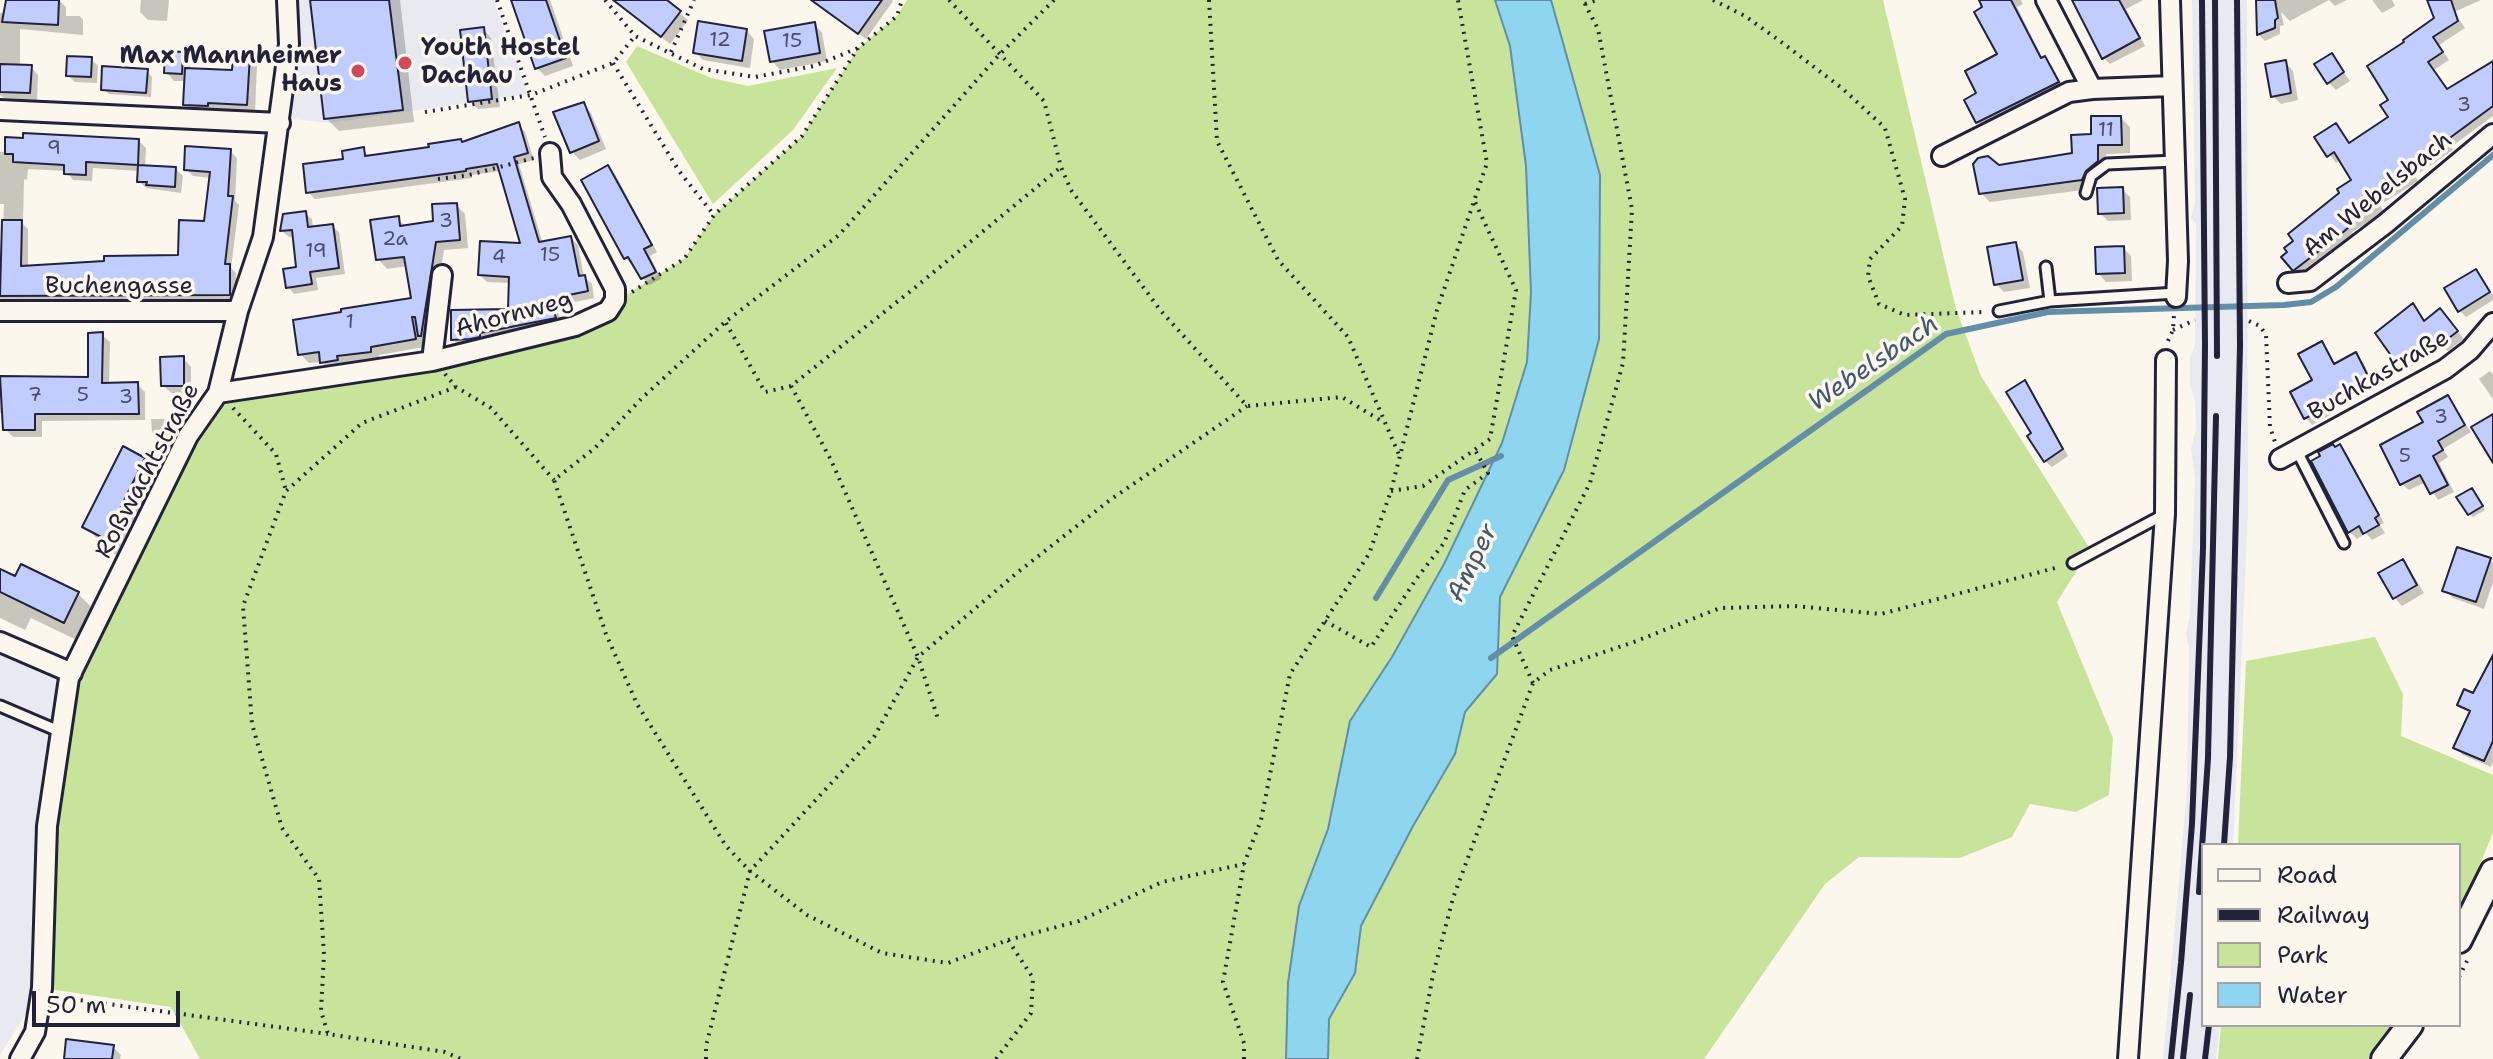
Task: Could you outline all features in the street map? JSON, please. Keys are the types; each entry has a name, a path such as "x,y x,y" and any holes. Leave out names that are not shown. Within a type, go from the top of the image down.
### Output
{"main road":[{"path":"2461,936 2493,872"},
{"path":"2384,1059 2408,1027"}],"street":[{"name":"Roßwachtstraße","path":"20,1059 35,1032 41,995 47,826 72,673 188,436 218,393 238,311 263,237 289,44 287,0"},
{"path":"2046,0 2092,89"},
{"path":"2170,0 2178,261 2176,295"},
{"path":"1942,156 2069,92 2172,86"},
{"path":"0,110 280,123"},
{"name":"Am Webelsbach","path":"2288,283 2310,281 2385,224 2493,134"},
{"path":"550,153 552,177 571,204 615,289 615,300"},
{"name":"Ahornweg","path":"432,361 442,275"},
{"name":"Ahornweg","path":"218,393 432,361 575,326 608,311 615,300"},
{"name":"Buchengasse","path":"0,311 238,311"},
{"name":"Buchkastraße","path":"2288,455 2445,369 2470,350 2493,323"},
{"path":"2128,1059 2165,514 2166,360"},
{"path":"0,642 72,673"}],"lane":[{"path":"2086,193 2091,176 2107,164 2175,161"},
{"path":"2046,267 2050,301"},
{"path":"1999,311 2050,301 2176,295"},
{"path":"2288,455 2344,543"},
{"path":"2073,563 2165,514"},
{"path":"0,706 61,732"}],"path":[{"path":"438,179 469,175 550,153 497,0"},
{"path":"605,0 635,36 703,69 755,77 814,66 858,48 897,16 902,0"},
{"path":"670,53 694,0"},
{"path":"949,0 1044,101 1061,167 1071,190 1161,311 1247,406"},
{"path":"554,480 595,448 642,398 725,322 839,235 999,55 1054,0"},
{"path":"1209,0 1217,141 1278,260 1348,337 1400,457"},
{"path":"1244,1059 1244,1043 1223,982 1244,864 1261,820 1290,674 1369,554 1391,491 1437,310 1487,163 1458,0"},
{"path":"1533,683 1512,636 1590,483 1623,363 1632,209 1598,29 1584,2 1597,0"},
{"path":"1713,0 1745,16 1780,41 1843,89 1885,128 1905,199 1902,226 1870,259 1868,276 1879,304 1905,315 1999,311"},
{"path":"425,112 531,95 613,63 635,36"},
{"path":"615,300 630,294 684,259 714,215 802,136 858,48"},
{"path":"613,63 679,171 714,215"},
{"path":"725,322 765,392 791,386 1061,167"},
{"path":"1391,491 1423,486 1490,439 1516,290 1474,199"},
{"path":"2173,330 2195,320"},
{"path":"2249,321 2260,326 2266,335 2270,427 2288,455"},
{"path":"432,361 456,387 491,408 554,480 606,634 637,704 726,846 750,871 807,915 882,953 948,963 1008,940 1079,921 1162,882 1244,864"},
{"path":"791,386 831,460 918,657 938,719"},
{"path":"328,1034 321,1011 324,954 319,879 282,828 252,724 243,606 286,491 362,423 456,387"},
{"path":"218,393 276,454 286,491"},
{"path":"706,1059 706,1046 750,871 874,737 918,657 1018,572 1110,500 1247,406 1342,397 1383,422"},
{"path":"1325,621 1371,647 1444,543 1465,490 1488,473 1475,450"},
{"path":"1417,1059 1433,975 1453,898 1533,683 1550,670 1634,642 1720,608 1795,606 1881,614 2073,563"},
{"path":"996,1059 1031,1013 1033,978 1008,940"},
{"path":"41,995 328,1034 445,1052 461,1059"}],"shaded area":[{"name":"Youth Hostel Dachau","path":"292,0 493,0 528,94 330,123 292,119 295,32"},
{"path":"2192,0 2247,0 2248,514 2233,843 2201,843 2201,1027 2220,1027 2216,1059 2163,1059 2187,790 2189,647 2186,634 2190,613 2195,478 2191,448 2196,430 2195,400 2190,386 2190,357 2195,345 2196,223 2191,218 2195,203"},
{"path":"0,654 69,678 42,988 0,1055"}],"green space":[{"path":"907,0 1495,0 1510,46 1526,166 1531,292 1527,362 1502,443 1444,564 1392,657 1350,721 1328,829 1299,906 1288,983 1286,1059 200,1059 171,1007 42,988 69,678 218,393 575,326 684,259 714,215 802,136 858,48 897,16"},
{"path":"1551,0 1883,0 1956,309 1981,376 2090,549 2057,602 2113,738 2109,795 2076,812 2030,804 2012,837 1960,858 1859,857 1825,884 1704,1059 1328,1059 1329,1019 1355,973 1361,927 1413,826 1455,754 1465,712 1497,674 1500,597 1564,470 1600,175"},
{"path":"637,46 711,78 748,86 837,68 793,130 713,204 626,62"},
{"path":"2375,637 2403,694 2401,736 2493,775 2493,833 2461,909 2461,843 2238,843 2246,661"},
{"path":"2221,1027 2392,1027 2368,1059 2218,1059"}],"water":[{"name":"Amper","path":"1495,0 1551,0 1600,175 1599,339 1564,470 1500,597 1497,674 1465,712 1455,754 1361,926 1355,973 1329,1019 1328,1059 1286,1059 1288,983 1299,906 1328,829 1350,721 1392,657 1444,564 1502,443 1527,362 1531,292 1526,166 1510,46"}],"building":[{"path":"6,0 59,0 58,25 2,22"},
{"name":"Max Mannheimer Haus","path":"310,0 389,0 403,110 324,119"},
{"path":"511,0 546,0 566,58 535,69"},
{"path":"613,0 667,0 681,11 661,37"},
{"path":"811,0 882,0 858,34"},
{"path":"1979,0 2011,0 2041,58 2045,56 2059,82 1976,123 1964,100 1976,93 1965,71 1997,54 1974,12 1982,7"},
{"path":"2072,0 2119,0 2140,38 2102,59"},
{"path":"2256,0 2275,0 2278,18 2275,28 2257,35"},
{"path":"2427,0 2451,0 2458,21 2433,37 2443,52 2428,62 2447,89 2493,61 2493,106 2409,168 2412,173 2375,198 2379,204 2347,224 2349,227 2341,234 2293,271 2281,257 2287,252 2284,248 2293,241 2288,234 2351,180 2334,152 2327,157 2314,137 2336,123 2349,143 2388,117 2380,105 2388,100 2367,66 2434,18"},
{"path":"698,21 747,29 742,61 693,53"},
{"path":"815,22 820,53 770,62 764,31"},
{"path":"484,27 492,99 468,102 460,30"},
{"path":"165,51 183,52 182,74 164,73"},
{"path":"2332,53 2344,72 2327,84 2314,64"},
{"path":"233,54 250,55 247,105 183,105 185,68 232,70"},
{"path":"67,56 92,57 91,77 66,76"},
{"path":"2286,60 2291,93 2271,97 2265,64"},
{"path":"0,64 32,65 30,93 0,92"},
{"path":"102,66 148,69 146,93 101,90"},
{"path":"584,102 599,141 570,153 553,112"},
{"path":"2091,116 2121,116 2122,145 2098,145 2098,161 2086,171 2082,180 1979,194 1973,164 1978,158 1988,156 1999,165 2072,153 2071,135 2091,134"},
{"path":"519,122 528,153 514,157 539,242 571,236 579,276 585,275 588,291 550,299 556,318 480,333 480,337 451,340 451,310 508,309 509,277 478,275 480,241 520,243 497,164 306,193 303,164 343,159 342,151 364,147 365,156 461,139 462,142"},
{"path":"23,133 139,139 138,165 86,162 86,175 64,174 64,165 13,162 13,154 5,154 5,137 23,138"},
{"path":"185,146 231,149 228,196 233,196 225,264 230,264 230,295 0,296 2,220 22,220 21,266 104,261 104,256 178,255 179,220 204,221 210,172 184,170"},
{"path":"138,165 176,167 175,187 137,182"},
{"path":"608,165 652,245 644,249 656,272 641,279 628,257 624,259 581,180"},
{"path":"2123,187 2124,213 2098,214 2097,188"},
{"path":"457,203 460,240 436,242 421,336 418,336 415,317 412,317 416,339 371,347 371,352 337,356 338,360 320,363 319,352 298,355 293,320 411,298 404,257 376,260 370,220 399,216 400,226 433,221 432,204"},
{"path":"306,211 308,227 333,224 339,268 310,272 312,284 286,288 283,269 296,267 292,230 280,231 283,214"},
{"path":"2016,242 2023,280 1994,285 1987,247"},
{"path":"2124,246 2125,273 2096,274 2095,247"},
{"path":"2476,269 2490,292 2458,312 2444,288"},
{"path":"2413,303 2424,321 2440,308 2458,331 2440,345 2434,338 2397,364 2375,333"},
{"path":"103,332 102,383 138,382 139,414 35,414 35,430 3,430 0,376 88,377 88,333"},
{"path":"2322,341 2334,364 2356,352 2369,378 2326,400 2329,406 2304,419 2290,392 2312,380 2298,354"},
{"path":"184,356 184,386 161,386 160,357"},
{"path":"2025,380 2063,449 2044,462 2027,436 2031,433 2006,392"},
{"path":"2448,395 2465,425 2438,441 2443,450 2433,456 2448,485 2430,494 2420,475 2400,485 2380,445 2423,422 2417,412"},
{"path":"2493,414 2493,463 2471,427"},
{"path":"2333,444 2335,447 2340,444 2379,515 2375,518 2379,525 2363,534 2359,526 2348,533 2311,461 2320,456 2318,452"},
{"path":"123,446 145,458 105,539 82,527"},
{"path":"2472,488 2483,506 2468,515 2456,497"},
{"path":"2457,547 2491,558 2476,602 2442,591"},
{"path":"2403,559 2417,585 2393,599 2378,573"},
{"path":"21,564 79,592 64,623 0,592 0,569 15,576"},
{"path":"2493,655 2493,741 2484,761 2453,748 2470,711 2457,705 2464,689 2473,693"},
{"path":"66,1039 114,1045 112,1059 64,1059"}],"waterway":[{"name":"Webelsbach","path":"1491,658 1946,334 2048,312 2311,302 2336,287 2493,155"},
{"path":"1376,598 1448,480 1501,456"}],"railway":[{"path":"2171,1059 2192,824 2203,549 2202,0"},
{"path":"2215,0 2217,356"},
{"path":"2224,843 2230,757 2240,346 2237,0"},
{"path":"2202,843 2208,758 2216,416"},
{"path":"2199,892 2201,862"},
{"path":"2183,1059 2190,995"},
{"path":"2205,1059 2209,1027"}],"place":[{"name":"Youth Hostel Dachau","path":"405,63"},
{"name":"Max Mannheimer Haus","path":"358,71"}]}
